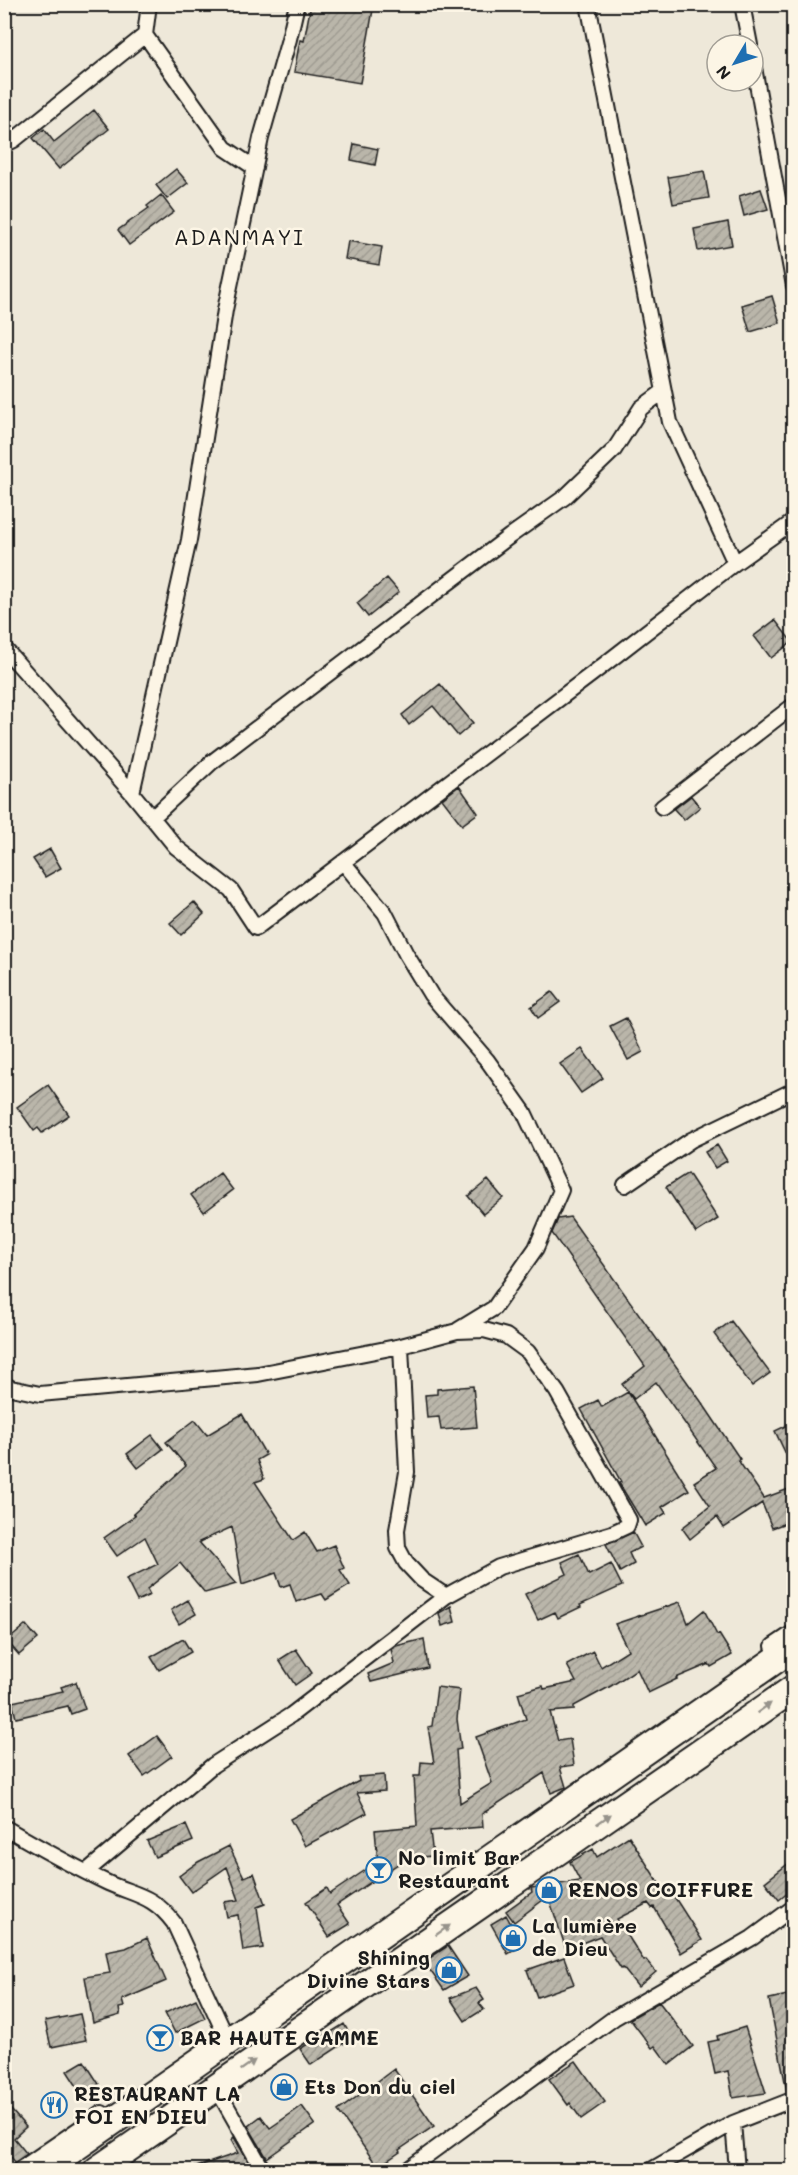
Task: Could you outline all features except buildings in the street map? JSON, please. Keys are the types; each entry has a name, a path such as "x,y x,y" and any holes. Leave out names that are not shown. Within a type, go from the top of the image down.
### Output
{"highway":[{"path":"43,2170 223,2038 794,1647"},
{"path":"97,2170 794,1688"}],"street":[{"path":"149,4 146,35 225,148 255,168"},
{"path":"132,794 189,540 225,310 255,168 297,4"},
{"path":"588,4 670,422 735,563"},
{"path":"742,4 748,33"},
{"path":"4,145 14,140 146,35"},
{"path":"759,93 793,284"},
{"path":"152,818 212,762 510,536 565,497 614,450 641,408 664,392"},
{"path":"4,648 132,794 176,848 231,890 256,928 794,520"},
{"path":"662,807 794,705"},
{"path":"4,1384 11,1388 40,1394 258,1374 401,1346 457,1330 494,1308 536,1248 561,1190 524,1112 487,1060 430,995 386,913 343,862"},
{"path":"625,1185 692,1140 794,1090"},
{"path":"86,1872 213,1765 291,1715 446,1596 499,1567 612,1533 627,1526 629,1520 557,1392 528,1352 506,1336 484,1330 457,1330"},
{"path":"401,1346 407,1472 397,1530 398,1548 406,1563 422,1580 446,1596"},
{"path":"19,2170 223,2038 794,1632"},
{"path":"4,1827 109,1884 151,1899 164,1909 174,1923 223,2038"},
{"path":"407,2170 614,2018 752,1938 794,1907"},
{"path":"216,2086 263,2170"},
{"path":"651,2170 733,2123 794,2099"},
{"path":"733,2123 737,2170"}],"place":[{"name":"No limit Bar Restaurant","path":"379,1870"},
{"name":"RENOS COIFFURE","path":"549,1890"},
{"name":"La lumière de Dieu","path":"513,1938"},
{"name":"Shining Divine Stars","path":"449,1970"},
{"name":"BAR HAUTE GAMME","path":"160,2038"},
{"name":"Ets Don du ciel","path":"284,2087"},
{"name":"RESTAURANT LA FOI EN DIEU","path":"54,2105"}],"district":[{"name":"ADANMAYI","path":"239,237"}]}
